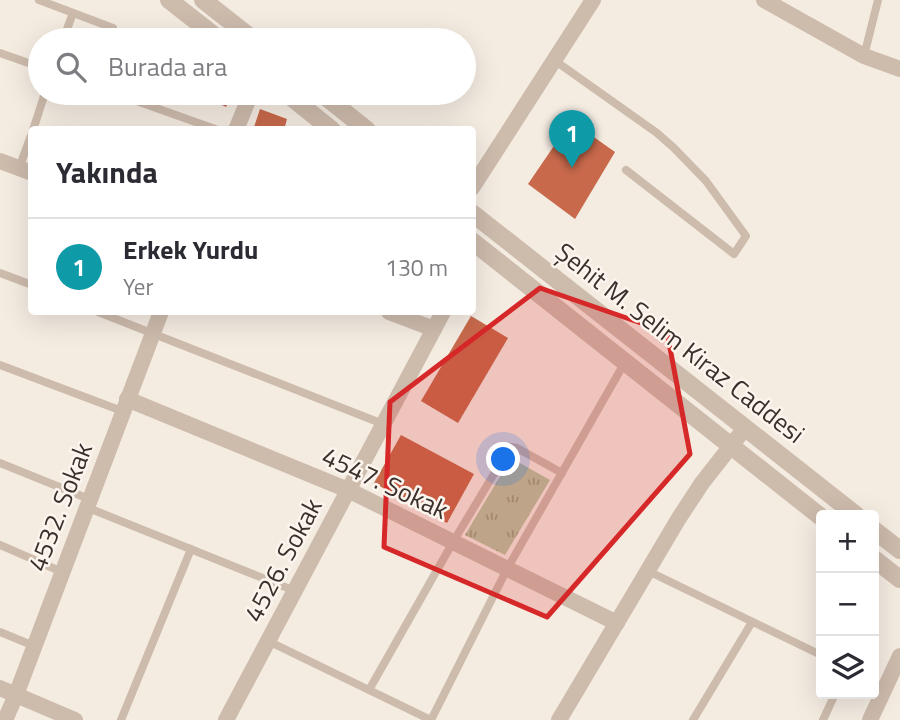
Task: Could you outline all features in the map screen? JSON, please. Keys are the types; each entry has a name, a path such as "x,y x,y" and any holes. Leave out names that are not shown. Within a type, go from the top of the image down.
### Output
{"street":[{"path":"169,0 205,28"},
{"path":"203,0 239,28"},
{"path":"476,182 593,0"},
{"path":"764,0 791,7 864,56 900,69"},
{"path":"238,126 246,105"},
{"path":"301,105 327,126"},
{"path":"335,105 362,126"},
{"path":"0,161 25,171"},
{"name":"Şehit M. Selim Kiraz Caddesi","path":"476,216 850,510"},
{"name":"Şehit M. Selim Kiraz Caddesi","path":"476,250 626,362 816,513"},
{"name":"4532. Sokak","path":"5,720 160,315"},
{"path":"397,315 434,329"},
{"name":"4526. Sokak","path":"226,720 441,315"},
{"name":"4547. Sokak","path":"125,405 348,490 617,623"},
{"path":"559,720 702,483 745,428"},
{"path":"879,534 900,550"},
{"path":"879,563 900,579"},
{"path":"870,720 880,683 900,656"},
{"path":"0,688 75,720"}],"lane":[{"path":"39,0 113,28"},
{"path":"864,56 878,0"},
{"path":"68,28 73,13"},
{"path":"0,53 28,63"},
{"path":"554,60 657,132 706,181 746,236 734,254 626,170"},
{"path":"34,126 41,105"},
{"path":"148,105 208,126"},
{"path":"0,273 28,284"},
{"path":"106,315 383,424"},
{"path":"268,641 431,720 507,569 626,362"},
{"name":"4547. Sokak","path":"0,365 125,405"},
{"path":"369,690 507,451 511,447 517,448 562,473"},
{"path":"0,463 191,549 295,591"},
{"path":"0,545 62,572"},
{"path":"121,720 191,549"},
{"path":"648,571 816,653"},
{"path":"693,720 752,622"},
{"path":"0,632 34,646"},
{"path":"822,720 832,699"}],"highlighted area":[{"path":"540,288 667,332 690,454 547,617 384,547 390,402"}],"green space":[{"path":"511,458 550,480 505,555 465,535"}],"building":[{"path":"260,109 287,119 285,126 254,126"},
{"path":"571,121 615,152 575,219 528,184"},
{"path":"471,316 508,338 458,423 421,401"},
{"path":"401,435 474,474 447,523 374,483"}],"place":[{"name":"Erkek Yurdu","path":"572,168"}]}
